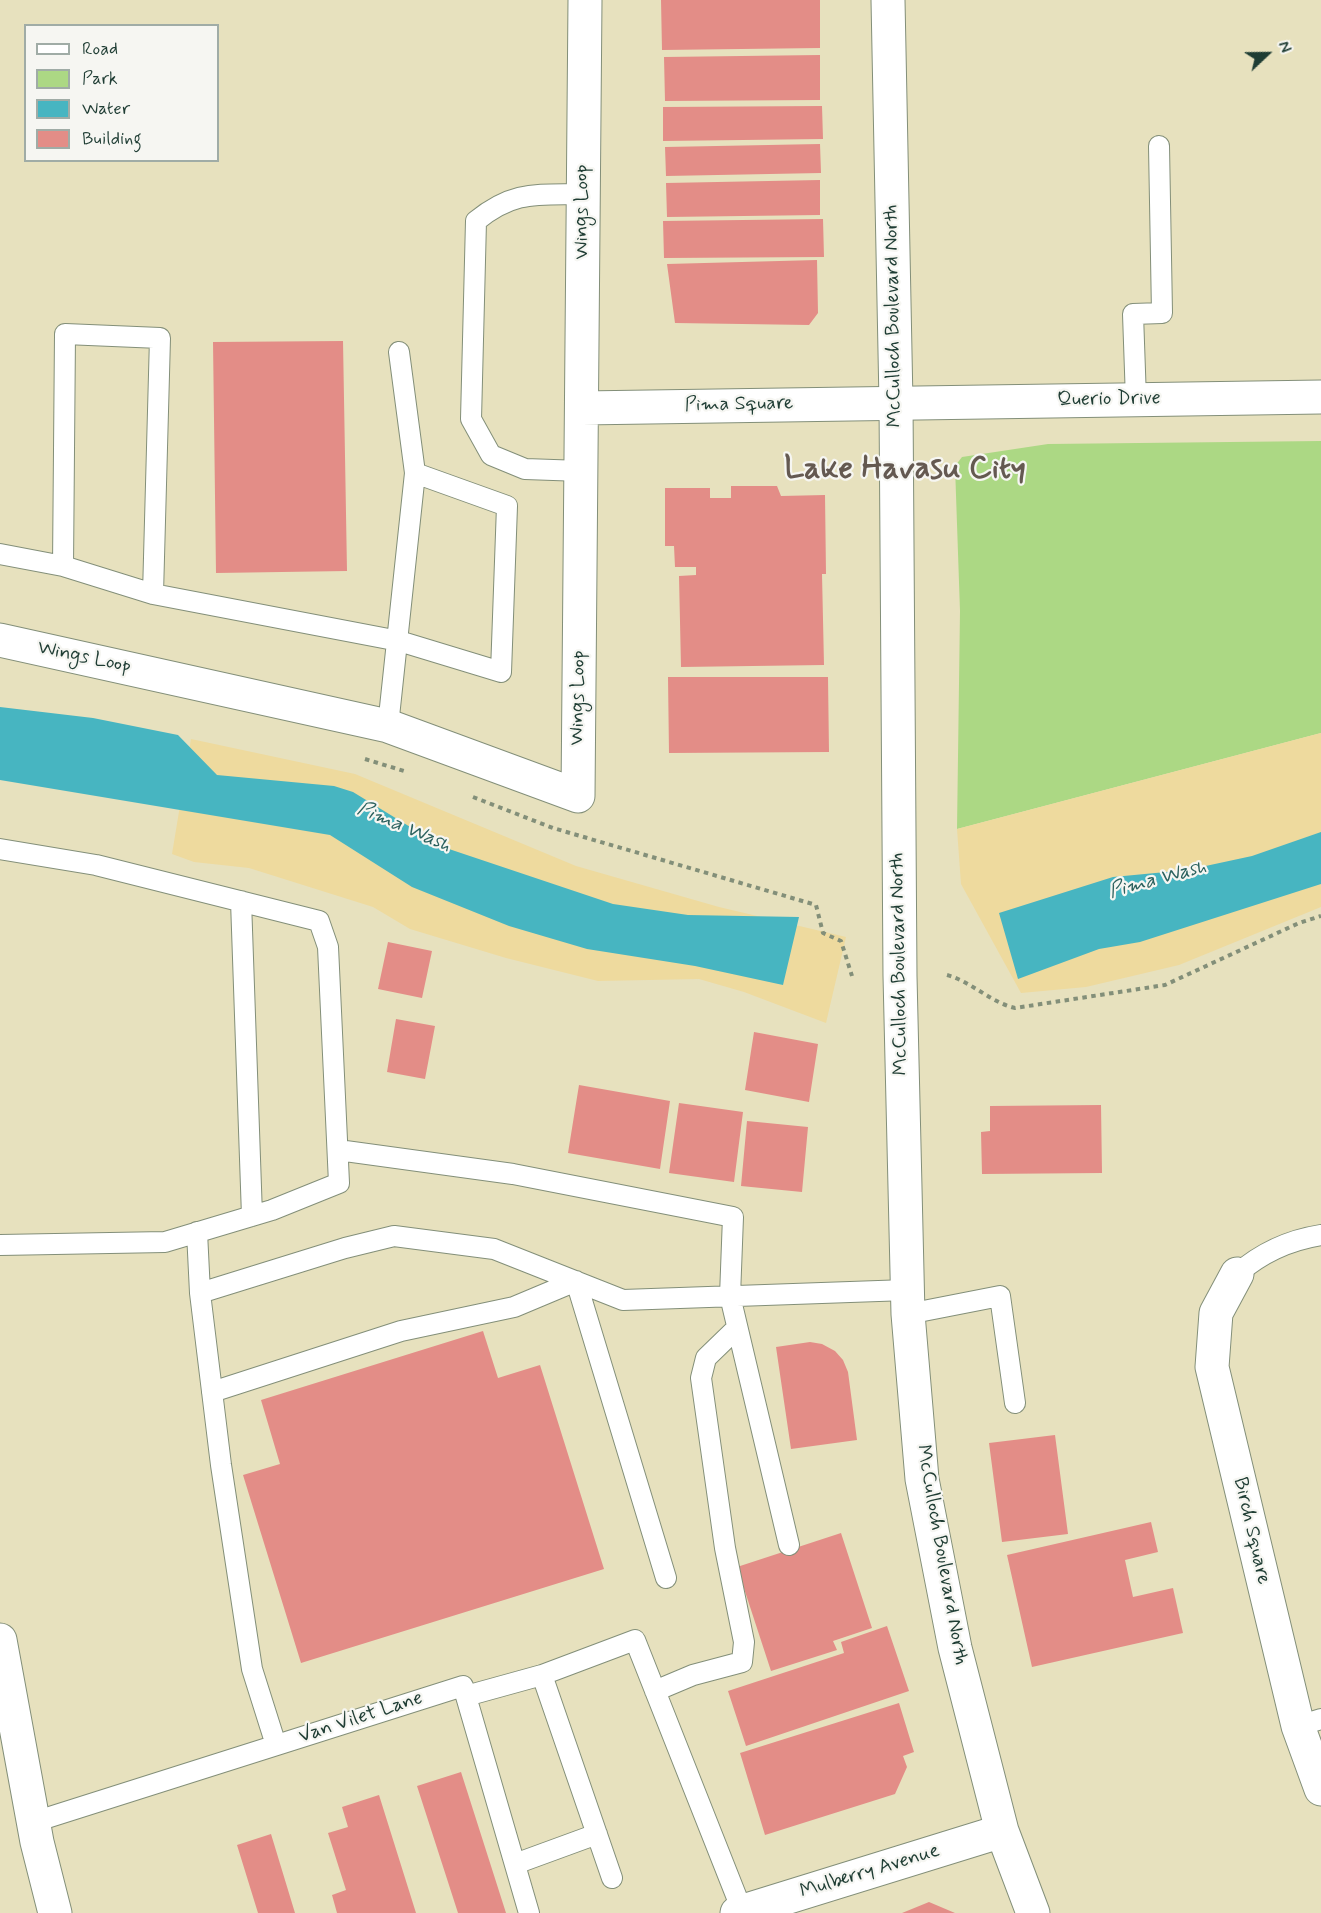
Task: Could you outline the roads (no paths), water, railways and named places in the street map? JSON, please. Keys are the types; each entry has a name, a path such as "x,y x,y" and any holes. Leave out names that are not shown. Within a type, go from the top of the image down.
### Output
{"street":[{"name":"Wings Loop","path":"0,640 388,726 578,796 585,0"},
{"name":"McCulloch Boulevard North","path":"888,0 896,402 899,902 907,1302 922,1479 956,1648 1002,1831 1033,1913"},
{"name":"Querio Drive","path":"896,402 1321,397"},
{"name":"Pima Square","path":"582,408 896,402"},
{"name":"Birch Square","path":"1237,1274 1216,1313 1212,1367 1310,1722 1321,1789"},
{"path":"0,1641 34,1822 55,1913"},
{"name":"Mulberry Avenue","path":"741,1912 1002,1831"}],"lane":[{"path":"1136,399 1133,314 1162,313 1159,146"},
{"path":"582,471 525,469 491,455 471,419 476,221 495,205 521,196 584,194"},
{"path":"63,566 65,334 160,338 153,594"},
{"path":"388,726 399,641 415,473 399,352"},
{"path":"0,554 63,566 153,594 399,641 501,672 507,506 415,473"},
{"path":"0,849 96,865 319,921 328,946 339,1183 252,1216 165,1242 0,1245"},
{"path":"241,901 252,1216"},
{"path":"338,1150 513,1174 733,1217 730,1296 789,1545"},
{"path":"197,1232 200,1293 212,1392 252,1669 276,1745"},
{"path":"1237,1274 1259,1255 1305,1238 1321,1235"},
{"path":"200,1293 345,1248 394,1236 494,1249 623,1300 730,1296 907,1302 1000,1296 1015,1403"},
{"path":"212,1392 401,1331 514,1307 576,1281"},
{"path":"576,1281 666,1578"},
{"path":"655,1691 693,1675 742,1662 744,1642 725,1548 701,1378 706,1358 737,1328"},
{"path":"529,1913 466,1696 542,1675 635,1640 741,1912"},
{"path":"542,1675 612,1878"},
{"name":"Van Vilet Lane","path":"34,1822 463,1686 466,1696"},
{"path":"515,1864 597,1834"}],"water":[{"name":"Pima Wash","path":"0,707 93,718 178,735 217,775 334,786 353,792 443,847 613,904 688,915 799,917 783,985 695,966 587,949 509,926 412,887 330,835 0,780"},
{"name":"Pima Wash","path":"1321,832 1321,884 1140,942 1099,949 1018,979 999,913 1113,877 1187,870 1252,856"}],"district":[{"name":"Lake Havasu City","path":"905,470"}]}
